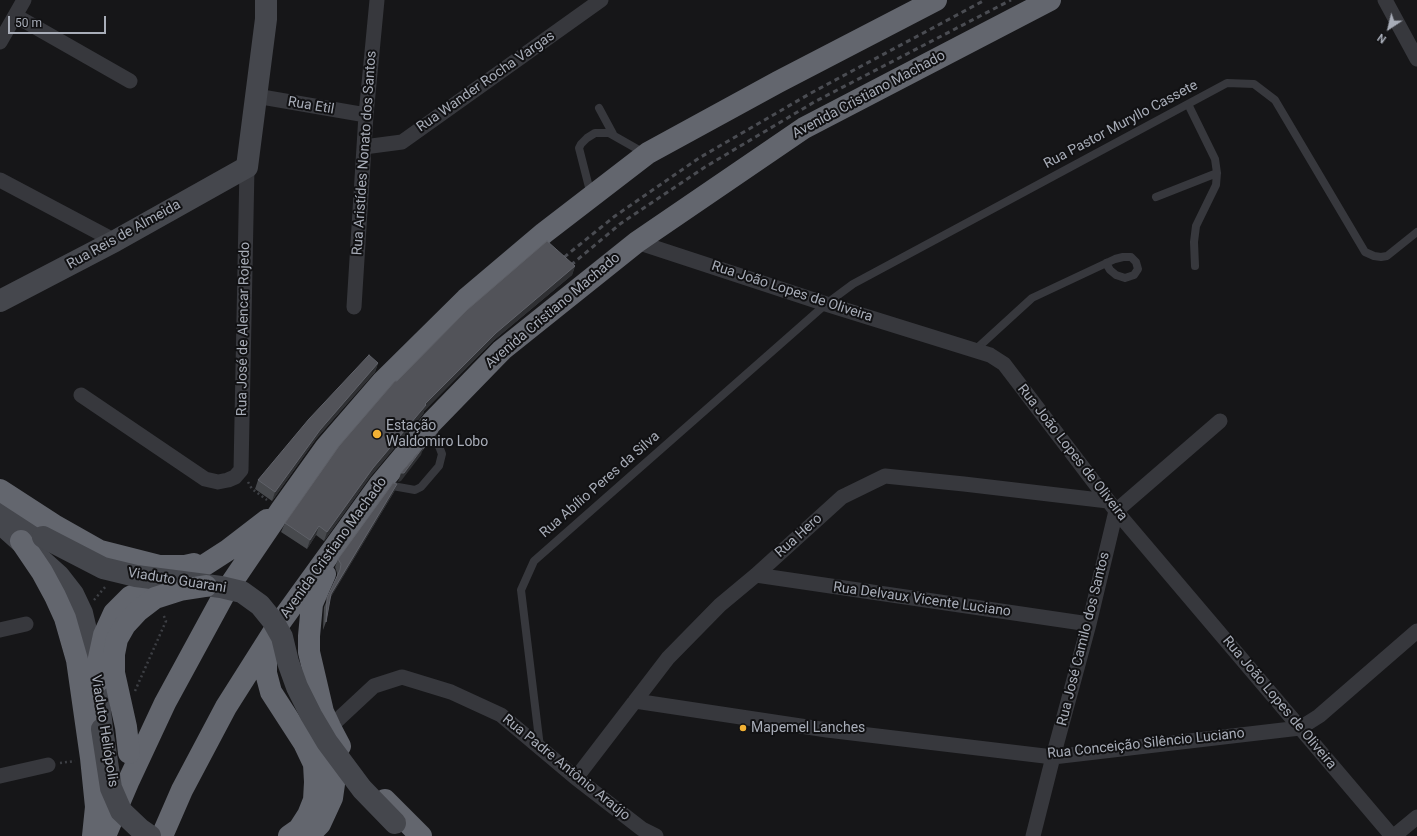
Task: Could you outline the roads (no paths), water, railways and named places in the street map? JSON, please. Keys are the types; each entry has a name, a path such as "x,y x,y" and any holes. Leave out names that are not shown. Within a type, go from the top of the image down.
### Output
{"highway":[{"path":"105,836 165,703 226,591 326,447 383,381 466,299 591,196 648,153 771,86 936,0"},
{"name":"Avenida Cristiano Machado","path":"162,836 182,790 226,707 276,628 380,484 430,423 502,350 637,242 804,128 1050,0"},
{"path":"0,490 54,525 100,551 159,566 185,566 215,560"},
{"path":"97,682 99,658 104,635 114,614 130,597 151,587 197,570 215,560 281,510"},
{"path":"21,541 42,572 55,596 65,618 77,660 91,758 96,807 93,836"},
{"path":"308,836 320,824 332,798 336,770 309,652 309,636 312,604 338,542"},
{"path":"129,780 129,753 126,727 114,674 114,654 117,639 125,625 138,611 155,598 180,590 206,586"},
{"path":"276,628 266,656 266,673 272,692 304,743 314,764 314,800 308,815 299,829 289,836"},
{"path":"328,735 421,836"}],"main road":[{"name":"Rua José de Alencar Rojedo","path":"247,167 266,19 266,0"},
{"name":"Rua Reis de Almeida","path":"0,301 115,241 247,167"},
{"name":"Viaduto Guarani","path":"0,495 13,511 43,537 103,568 136,576 221,587 242,592 260,605 273,621 282,637 288,662 297,687 311,715 328,735 362,789 395,823 412,836"},
{"name":"Viaduto Heliópolis","path":"0,523 59,576 73,594 82,613 97,682 111,788 121,811 140,829 150,836"}],"street":[{"path":"0,42 24,0"},
{"name":"Rua Aristídes Nonato dos Santos","path":"354,307 366,115 377,0"},
{"name":"Rua Wander Rocha Vargas","path":"364,147 402,142 601,0"},
{"path":"1385,0 1417,59"},
{"path":"16,16 130,81"},
{"name":"Rua Etil","path":"256,96 366,115"},
{"name":"Rua José de Alencar Rojedo","path":"81,395 205,479 218,482 228,480 235,477 241,470 247,167"},
{"path":"0,180 115,241"},
{"name":"Rua João Lopes de Oliveira","path":"637,242 826,304 990,355 1004,364 1112,506 1393,836"},
{"path":"1112,506 1220,421"},
{"name":"Rua Hero","path":"576,778 668,658 720,605 756,575 842,497 885,476 964,484 1112,506"},
{"name":"Rua José Camilo dos Santos","path":"1033,836 1089,624 1112,506"},
{"name":"Rua Delvaux Vicente Luciano","path":"756,575 1089,624"},
{"path":"0,630 26,624"},
{"path":"1300,728 1319,716 1417,631"},
{"name":"Rua Padre Antônio Araújo","path":"328,735 374,686 402,677 451,692 501,715 576,778 642,829 656,836"},
{"name":"Rua Conceição Silêncio Luciano","path":"635,701 827,730 1053,757 1300,728"},
{"path":"0,776 48,766"},
{"path":"1393,836 1417,817"}],"lane":[{"name":"Rua Pastor Muryllo Cassete","path":"826,304 853,284 1227,83 1254,84 1275,100 1365,252 1374,256 1386,256 1417,232"},
{"path":"1188,104 1215,159 1217,173 1216,185 1196,226 1194,242 1195,266"},
{"path":"599,108 614,134"},
{"path":"591,196 579,148 587,138 595,133 614,134 639,150 648,153"},
{"path":"1156,197 1217,173"},
{"path":"974,351 1032,298 1106,263"},
{"name":"Rua Abílio Peres da Silva","path":"540,747 521,590 534,561 826,304"},
{"path":"380,484 415,490 421,487 439,466 442,454 430,423"}],"railway":[{"path":"557,263 615,216 699,158 811,93 985,0"},
{"path":"564,271 620,224 705,167 816,101 1011,0"}],"place":[{"name":"Estação Waldomiro Lobo","path":"377,434"},
{"name":"Mapemel Lanches","path":"743,728"}]}
